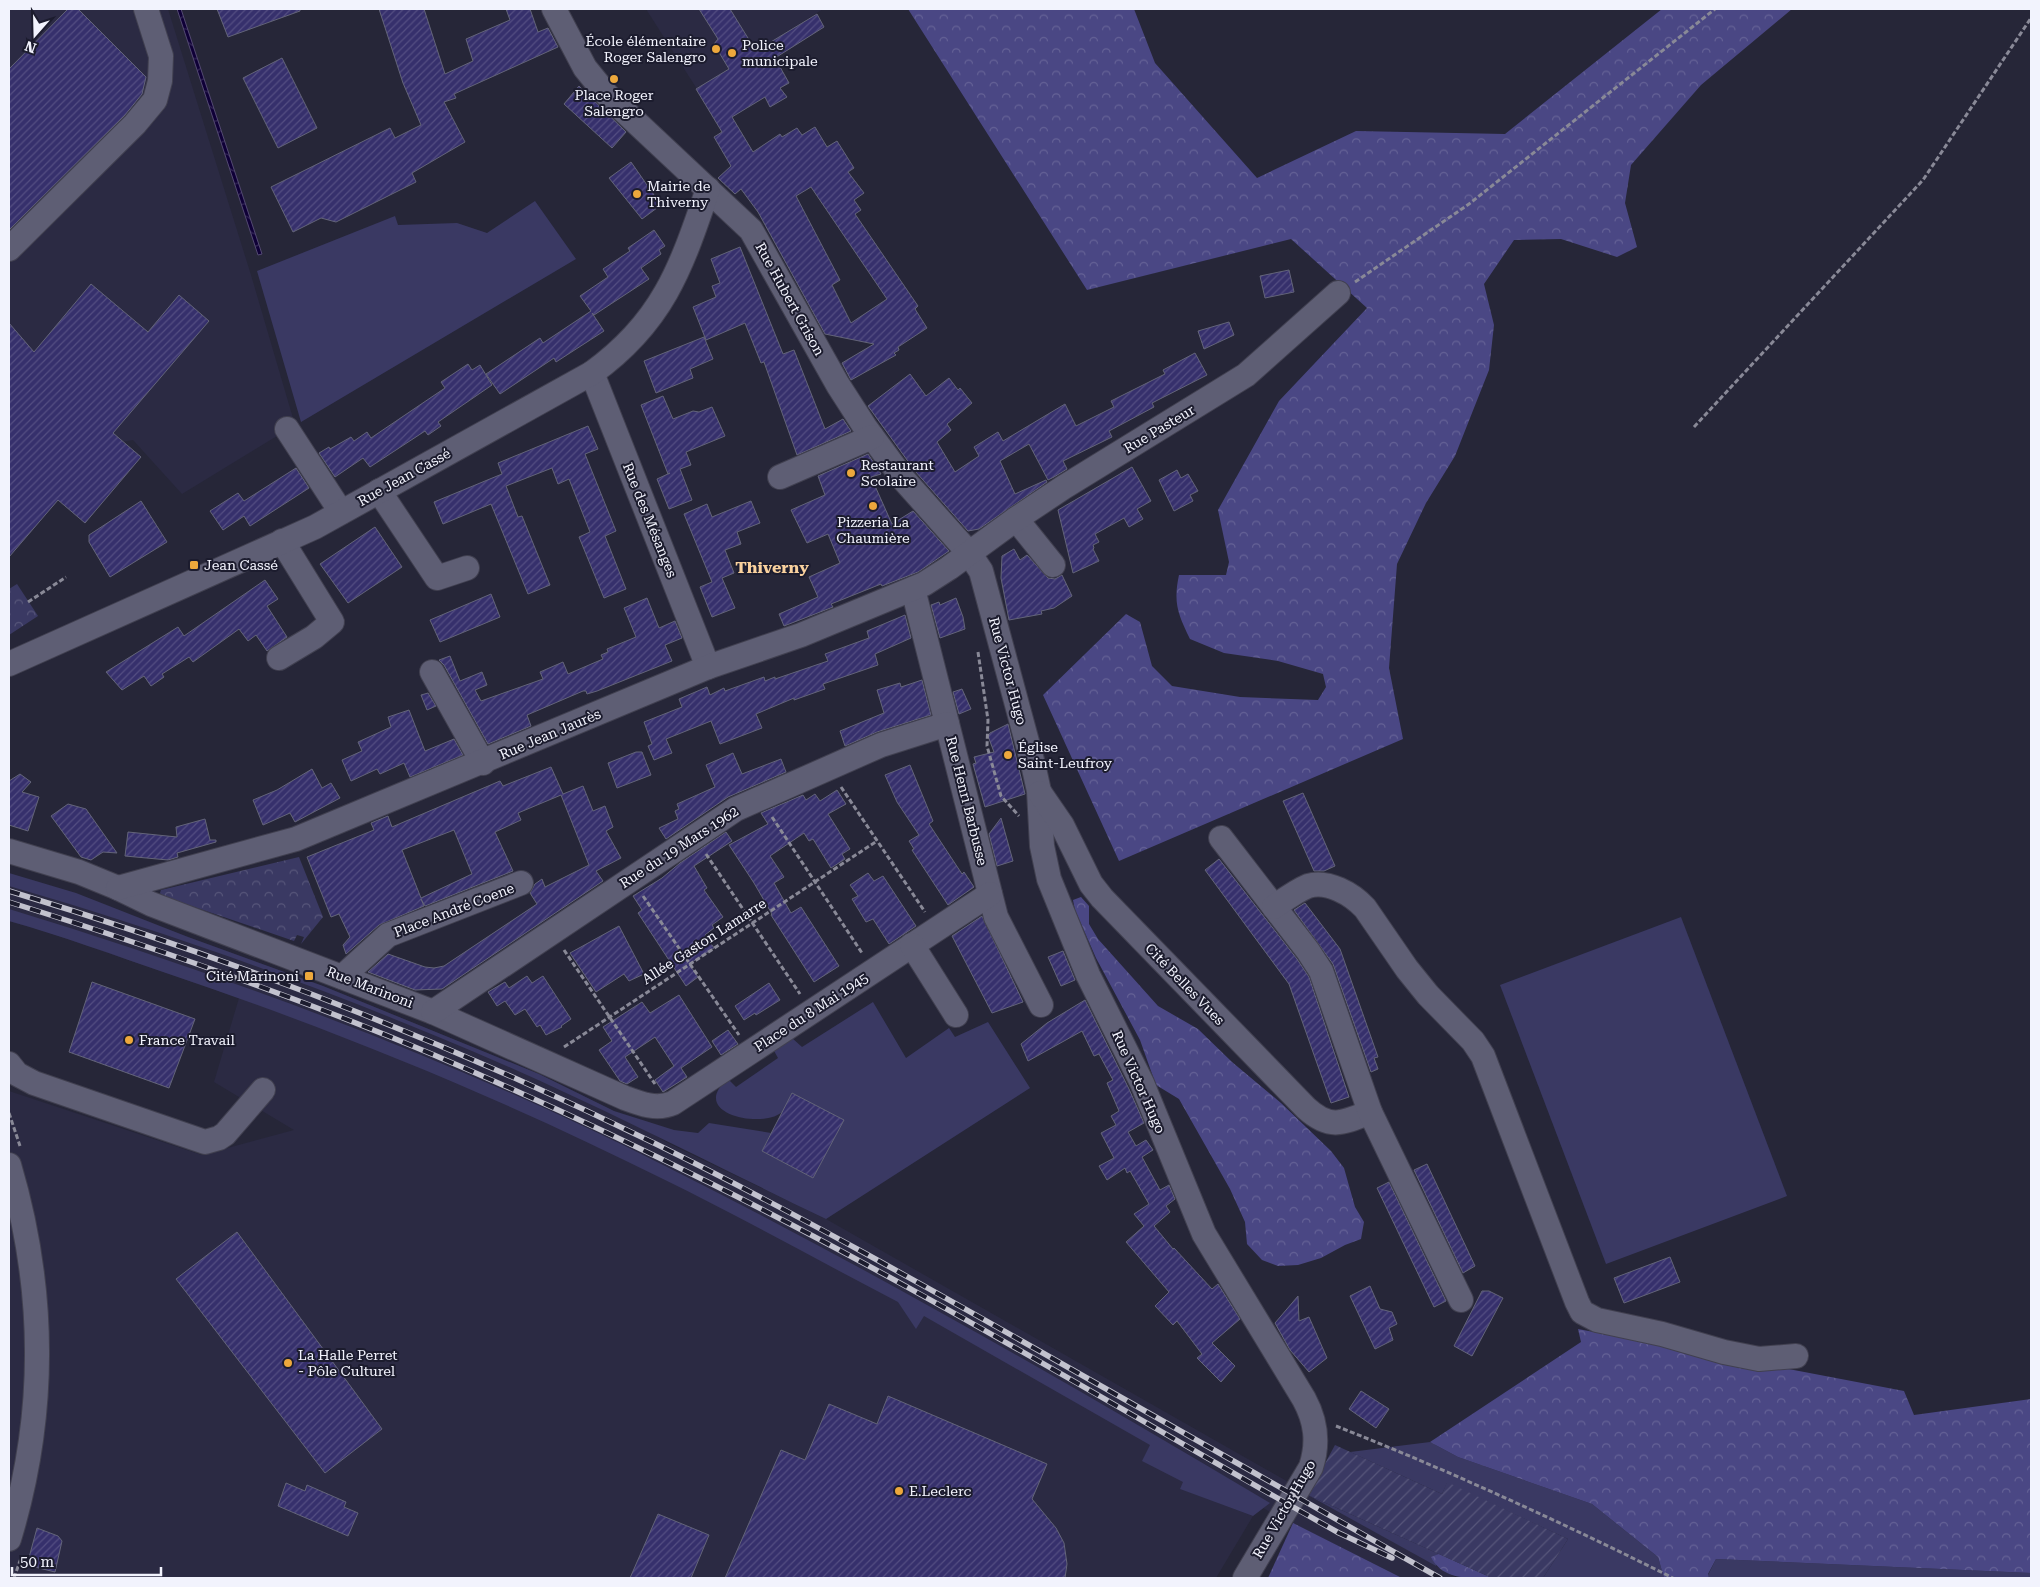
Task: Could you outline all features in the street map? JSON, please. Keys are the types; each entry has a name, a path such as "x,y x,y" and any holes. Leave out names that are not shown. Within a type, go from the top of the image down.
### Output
{"street":[{"path":"9,248 135,124 155,100 160,81 161,56 146,9"},
{"name":"Rue Hubert Grison","path":"554,9 585,68 615,103 741,220 756,237 838,385 872,437 904,480 969,553"},
{"name":"Rue Jean Cassé","path":"9,664 315,527 592,373 613,357 636,335 665,296 680,268 708,189"},
{"name":"Rue Pasteur","path":"969,553 1064,487 1236,382 1257,367 1338,293"},
{"name":"Rue des Mésanges","path":"592,373 708,667"},
{"path":"287,429 341,512"},
{"path":"780,477 872,437"},
{"path":"379,491 437,578 467,568"},
{"path":"1016,519 1052,565"},
{"path":"279,658 314,637 332,622 282,541"},
{"name":"Rue Jean Jaurès","path":"115,886 296,839 483,763 708,667 786,641 913,589 936,577 969,553"},
{"name":"Rue Victor Hugo","path":"969,553 984,580 1033,764 1039,791 1044,860 1054,896 1094,989 1127,1050 1142,1083 1204,1234 1304,1399 1312,1417 1317,1438 1311,1466 1245,1578"},
{"name":"Rue Henri Barbusse","path":"913,589 999,927 1041,1005"},
{"path":"432,672 483,763"},
{"name":"Rue du 19 Mars 1962","path":"433,1012 736,809 828,767 896,739 947,724"},
{"name":"Cité Belles Vues","path":"1039,791 1062,825 1091,884 1102,898 1306,1108 1322,1120 1338,1123 1370,1112"},
{"path":"1221,838 1308,951 1321,972 1370,1112 1461,1300"},
{"name":"Rue Marinoni","path":"9,851 115,886 152,904 433,1012 625,1098 651,1106 670,1105"},
{"name":"Place André Coene","path":"342,977 388,935 521,883"},
{"path":"1274,907 1308,886 1317,885 1338,890 1356,898 1418,983 1473,1041 1483,1056 1582,1312 1597,1320 1662,1334 1744,1357 1770,1360 1796,1356"},
{"name":"Place du 8 Mai 1945","path":"670,1105 990,894"},
{"path":"912,945 956,1015"},
{"path":"9,1064 18,1074 34,1083 205,1142 225,1134 263,1090"},
{"path":"9,1164 28,1247 36,1309 38,1348 33,1425 22,1492 9,1539"}],"path":[{"path":"1338,293 1469,204 1715,9"},
{"path":"1694,427 1922,180 2031,18"},
{"path":"28,602 66,577"},
{"path":"978,651 987,709 987,746 1001,796 1016,815 1041,829"},
{"path":"828,767 936,929"},
{"path":"759,798 874,971"},
{"path":"694,836 812,1012"},
{"name":"Allée Gaston Lamarre","path":"546,1062 554,1054 609,1017 877,841"},
{"path":"631,878 751,1052"},
{"path":"552,932 670,1105"},
{"path":"1312,1417 1404,1454 1602,1542 1672,1578"}],"shaded area":[{"path":"9,9 168,9 251,275 295,425 182,494 133,440 104,445 9,556"},
{"name":"École élémentaire Roger Salengro","path":"646,9 823,9 697,89"},
{"path":"9,878 106,907 323,986 539,1074 614,1111 668,1143 826,1219 1457,1578 1402,1578 1272,1513 1191,1467 1181,1489 1253,1516 1216,1578 9,1578 9,1091 202,1155 294,1130 214,1082 239,998 44,931 9,921"}],"green space":[{"path":"908,9 1134,9 1155,63 1257,178 1356,131 1505,134 1662,9 1792,9 1701,85 1631,165 1625,203 1637,247 1617,257 1561,239 1514,240 1484,284 1494,325 1489,370 1455,456 1426,503 1397,564 1389,668 1403,739 1119,861 1043,695 1126,614 1140,622 1152,666 1172,686 1240,697 1318,700 1326,687 1323,674 1278,661 1224,653 1190,639 1178,608 1177,585 1179,575 1226,575 1229,562 1218,510 1279,401 1367,308 1291,239 1087,290"},
{"path":"535,201 576,259 301,422 257,271 395,216 398,225 457,223 487,233"},
{"path":"17,584 38,616 9,635 9,589"},
{"path":"299,857 323,917 301,944 304,937 297,935 294,941 162,896 160,893 161,890"},
{"path":"9,873 76,893 188,937 323,986 539,1074 614,1111 674,1130 698,1133 709,1123 771,1133 762,1151 813,1178 843,1121 792,1093 783,1111 774,1117 761,1119 733,1115 722,1110 716,1101 718,1091 728,1079 736,1087 778,1058 773,1049 792,1038 802,1047 873,1002 906,1058 949,1028 955,1037 988,1022 1030,1088 826,1219 633,1124 486,1057 278,974 117,919 9,886"},
{"path":"1081,897 1089,906 1089,924 1098,939 1158,1006 1198,1029 1232,1062 1281,1103 1331,1151 1344,1168 1355,1207 1364,1222 1361,1239 1321,1258 1298,1265 1278,1266 1262,1260 1247,1244 1245,1222 1230,1189 1179,1099 1156,1085 1140,1040 1096,958 1075,910 1073,900"},
{"path":"9,909 177,964 344,1024 427,1057 589,1129 746,1207 897,1288 1270,1503 1253,1516 1180,1489 1183,1482 1142,1461 1150,1445 924,1316 916,1329 898,1302 721,1208 540,1120 417,1067 292,1018 88,946 9,921"},
{"path":"1681,917 1787,1196 1606,1264 1500,985"},
{"path":"1578,1329 1904,1391 1914,1415 2031,1399 2031,1573 1716,1559 1708,1574 1709,1578 1664,1578 1658,1557 1592,1504 1458,1457 1430,1442 1581,1342"},
{"path":"1430,1442 1458,1457 1592,1504 1658,1557 1664,1578 1543,1578 1568,1539 1447,1483 1442,1494 1350,1452"},
{"path":"1335,1445 1442,1494 1447,1482 1568,1539 1543,1578 1492,1578 1308,1495"},
{"path":"1308,1495 1439,1554 1436,1566"},
{"path":"1293,1523 1402,1578 1268,1578"},
{"path":"1439,1554 1492,1578 1466,1578 1450,1574 1436,1565 1431,1557"},
{"path":"1716,1559 2031,1573 2031,1578 1709,1578 1708,1575"}],"water":[{"path":"177,9 181,9 262,254 258,255"}],"building":[{"path":"68,9 78,9 146,77 142,94 125,115 9,230 9,69"},
{"path":"217,9 300,9 300,11 228,37"},
{"path":"379,9 424,9 445,74 473,61 466,39 510,20 506,9 530,9 538,32 548,28 558,47 454,94 456,98 444,102 465,142 412,173 416,182 336,222 321,218 293,232 271,187 390,128 395,138 421,125 403,83"},
{"path":"699,9 730,9 756,51 817,14 824,27 775,58 789,83 780,88 787,97 770,107 765,97 732,117 753,152 780,134 782,137 797,128 802,135 815,127 827,147 837,141 854,168 848,172 864,193 854,200 861,210 855,214 918,306 915,309 927,328 898,347 899,350 894,353 896,355 851,380 842,363 874,344 825,334 758,212 741,189 735,194 718,178 731,166 714,137 722,132 696,89 729,69 714,44 718,39","holes":["811,187 887,299 851,323 832,285 840,280 796,196"]},
{"path":"282,58 317,128 278,148 243,78"},
{"path":"579,86 626,132 612,148 564,104"},
{"name":"Mairie de Thiverny","path":"631,162 661,205 642,219 609,178"},
{"path":"654,230 665,246 659,250 661,254 641,268 649,279 594,315 592,313 604,331 556,362 554,358 500,394 486,374 540,338 543,343 591,311 580,296 608,277 603,269 630,251 628,248"},
{"path":"740,247 783,354 794,350 825,429 843,419 851,431 797,455 764,362 761,363 745,323 706,340 693,307 716,297 712,286 720,283 711,259"},
{"path":"1289,270 1294,292 1265,298 1260,276"},
{"path":"91,284 148,332 179,295 209,321 113,433 141,457 85,523 58,500 9,557 9,323 34,352"},
{"path":"1229,322 1234,335 1204,349 1198,331"},
{"path":"704,337 713,359 690,369 693,378 656,393 644,361"},
{"path":"1195,353 1207,375 1152,403 1154,407 1109,431 1112,437 1063,461 1067,469 1054,477 1048,480 1029,444 1000,461 1015,494 1046,480 1047,482 979,529 968,531 915,471 868,406 910,374 926,396 949,378 958,390 960,388 972,403 947,424 951,430 937,442 955,472 979,456 974,447 998,432 1003,441 1065,404 1076,426 1114,407 1111,401 1165,374 1163,370"},
{"path":"468,364 472,370 480,365 492,385 438,422 441,426 428,435 425,431 370,467 363,458 335,477 319,453 351,437 354,441 367,432 371,438 445,388 441,382"},
{"path":"663,396 673,419 693,411 699,412 712,407 725,436 686,452 691,465 680,469 692,500 669,509 657,479 668,474 641,405"},
{"path":"588,426 598,449 585,454 616,531 605,536 626,589 604,598 579,537 590,532 569,479 558,484 552,468 506,486 518,517 522,516 550,585 528,594 491,504 443,524 434,502 502,474 498,463"},
{"path":"868,454 881,474 871,477 892,524 913,511 949,551 918,572 882,586 881,584 831,604 833,607 784,626 779,614 818,597 809,577 840,563 828,534 807,543 791,510 825,495 818,476"},
{"path":"1132,467 1151,501 1137,509 1143,519 1129,527 1124,518 1095,534 1099,542 1093,545 1093,549 1099,561 1073,573 1058,510"},
{"path":"296,468 309,488 250,526 244,516 223,530 210,511 238,493 244,501"},
{"path":"1177,470 1181,478 1188,474 1198,491 1190,495 1193,501 1174,511 1159,480"},
{"path":"141,501 167,542 110,577 89,542 89,535"},
{"path":"751,501 760,523 737,532 741,544 725,550 734,573 722,578 735,608 712,617 700,587 712,582 684,514 707,504 712,517"},
{"path":"375,527 402,567 348,603 320,564"},
{"path":"1014,549 1020,560 1027,555 1048,578 1055,579 1062,575 1072,596 1054,608 1041,611 1042,614 1009,620 1001,578 1002,556"},
{"path":"265,580 278,599 267,606 287,637 267,651 256,635 248,641 239,629 193,662 189,657 162,674 164,677 151,686 144,676 122,690 106,672 178,627 184,636"},
{"path":"491,594 500,617 440,642 430,620"},
{"path":"647,598 659,628 675,621 682,638 665,645 672,661 597,691 587,694 586,691 583,691 527,715 531,726 488,744 444,665 439,660 450,656 460,681 482,672 487,685 475,690 481,701 543,679 540,672 563,662 568,674 603,659 601,655 608,652 607,649 636,637 624,608"},
{"path":"956,598 965,629 940,638 931,605 939,602 940,605"},
{"path":"905,615 911,638 875,654 878,665 823,684 825,689 794,700 794,698 756,714 762,728 720,744 711,721 666,739 672,753 654,760 648,746 652,744 644,722 682,707 679,699 707,687 710,695 724,688 725,691 764,677 765,681 775,677 775,679 828,661 825,654 869,638 867,631"},
{"path":"922,680 931,715 877,732 845,746 840,731 884,713 877,690 900,683 901,687"},
{"path":"962,689 971,709 959,714 953,692"},
{"path":"428,693 436,706 427,710 421,695"},
{"path":"409,710 425,751 454,739 463,755 410,777 404,763 380,774 377,769 351,781 342,760 362,751 358,742 391,727 388,717"},
{"path":"1008,724 1025,794 985,807 973,764 976,763 974,757 994,752 988,736 990,733"},
{"path":"636,752 642,752 651,775 617,788 608,763"},
{"path":"733,753 742,774 781,759 786,772 728,797 666,839 659,828 678,819 675,811 679,809 677,804 715,787 706,765"},
{"path":"910,765 933,821 929,824 962,874 964,872 974,887 948,905 912,850 914,849 909,841 919,835 897,802 885,775"},
{"path":"551,767 563,794 583,786 593,811 605,806 613,827 606,831 621,858 596,871 603,881 442,989 415,990 368,972 388,954 425,967 444,966 537,904 530,893 535,884 542,879 545,887 589,865 561,795 518,813 521,820 495,832 513,871 425,906 421,899 424,906 379,925 346,954 343,945 350,937 339,914 331,917 307,857 374,830 371,823 388,816 392,827 500,781 503,786","holes":["454,830 472,874 421,898 402,850"]},
{"path":"312,769 322,788 331,783 340,798 295,822 290,813 263,825 253,800 277,790"},
{"path":"20,774 31,782 22,792 39,797 28,831 9,825 9,781"},
{"path":"837,790 846,804 828,814 850,849 842,854 845,859 831,868 813,839 809,841 804,833 770,856 784,877 774,883 791,913 801,907 839,966 814,982 729,845 768,824 761,813 803,795 806,800 815,794 820,801"},
{"path":"1303,793 1335,866 1324,871 1314,871 1283,801"},
{"path":"68,804 86,809 117,853 103,852 91,860 81,857 51,816"},
{"path":"1001,818 1013,861 997,866 989,834"},
{"path":"205,819 210,840 216,840 216,842 177,853 178,857 168,860 125,856 128,832 177,837 176,827"},
{"path":"726,832 732,841 694,866 707,888 704,890 723,917 712,925 714,928 705,935 714,948 689,964 698,977 686,986 638,913 642,910 633,896 662,878 680,863"},
{"path":"1219,859 1309,977 1349,1097 1331,1103 1289,984 1205,870"},
{"path":"868,873 874,881 883,876 916,926 889,944 873,919 866,922 852,899 858,896 850,885"},
{"path":"1305,903 1340,949 1378,1057 1374,1058 1378,1069 1371,1072 1333,964 1294,910"},
{"path":"982,916 1023,1002 992,1013 952,936"},
{"path":"619,926 644,974 629,981 624,974 596,992 570,953"},
{"path":"1063,951 1075,980 1061,986 1048,957"},
{"path":"527,976 532,983 543,976 571,1019 562,1027 546,1035 540,1025 537,1027 525,1009 515,1015 505,1001 497,1006 488,992 505,982 509,988"},
{"path":"92,982 195,1019 169,1088 69,1052"},
{"path":"769,983 780,1000 744,1020 735,1006"},
{"path":"679,995 712,1047 681,1068 687,1077 663,1092 655,1080 674,1066 655,1037 625,1057 638,1077 627,1084 620,1081 599,1050 612,1041 603,1027 642,1002 650,1013"},
{"path":"1085,1000 1144,1123 1128,1132 1136,1146 1146,1140 1153,1150 1142,1157 1160,1190 1169,1185 1175,1199 1166,1206 1170,1212 1154,1226 1173,1249 1212,1289 1218,1284 1240,1319 1212,1343 1235,1366 1221,1382 1197,1358 1202,1354 1177,1321 1173,1325 1155,1306 1169,1292 1126,1242 1144,1226 1134,1214 1149,1204 1130,1171 1127,1173 1125,1168 1107,1180 1099,1166 1114,1158 1101,1133 1116,1125 1111,1116 1119,1111 1107,1083 1113,1080 1099,1054 1094,1056 1082,1031 1028,1061 1021,1044 1047,1023"},
{"path":"728,1030 738,1044 721,1055 712,1041"},
{"path":"792,1093 844,1120 813,1178 762,1151"},
{"path":"1427,1164 1475,1266 1463,1273 1414,1170"},
{"path":"1389,1182 1446,1301 1434,1307 1377,1188"},
{"path":"237,1232 382,1429 325,1473 176,1279"},
{"path":"1670,1257 1680,1282 1624,1303 1614,1278"},
{"path":"1370,1286 1380,1309 1392,1312 1397,1324 1389,1328 1393,1340 1375,1349 1350,1296"},
{"path":"1482,1291 1489,1291 1503,1298 1472,1356 1454,1346"},
{"path":"1298,1296 1299,1321 1309,1317 1327,1358 1309,1372 1290,1350 1275,1323"},
{"path":"1361,1391 1389,1409 1376,1428 1349,1409"},
{"name":"E.Leclerc","path":"888,1396 1047,1464 1032,1499 1056,1528 1064,1543 1067,1564 1065,1578 725,1578 781,1450 805,1460 829,1404 877,1424"},
{"path":"286,1483 305,1491 307,1485 346,1502 344,1507 358,1513 348,1536 278,1506"},
{"path":"658,1514 709,1535 691,1578 630,1578"},
{"path":"37,1528 58,1536 62,1541 55,1572 27,1565"}],"railway":[{"path":"9,891 174,944 338,1004 498,1071 656,1144 814,1225 917,1282 1440,1578"},
{"path":"9,902 170,955 382,1033 608,1133 710,1183 870,1266 1339,1533 1392,1558"}],"place":[{"name":"École élémentaire Roger Salengro","path":"716,49"},
{"name":"Police municipale","path":"732,53"},
{"name":"Place Roger Salengro","path":"614,79"},
{"name":"Mairie de Thiverny","path":"637,194"},
{"name":"Restaurant Scolaire","path":"851,473"},
{"name":"Pizzeria La Chaumière","path":"873,506"},
{"name":"Jean Cassé","path":"194,565"},
{"name":"Église Saint-Leufroy","path":"1008,755"},
{"name":"Cité Marinoni","path":"309,976"},
{"name":"France Travail","path":"129,1040"},
{"name":"La Halle Perret - Pôle Culturel","path":"288,1363"},
{"name":"E.Leclerc","path":"899,1491"}],"district":[{"name":"Thiverny","path":"772,567"}]}
